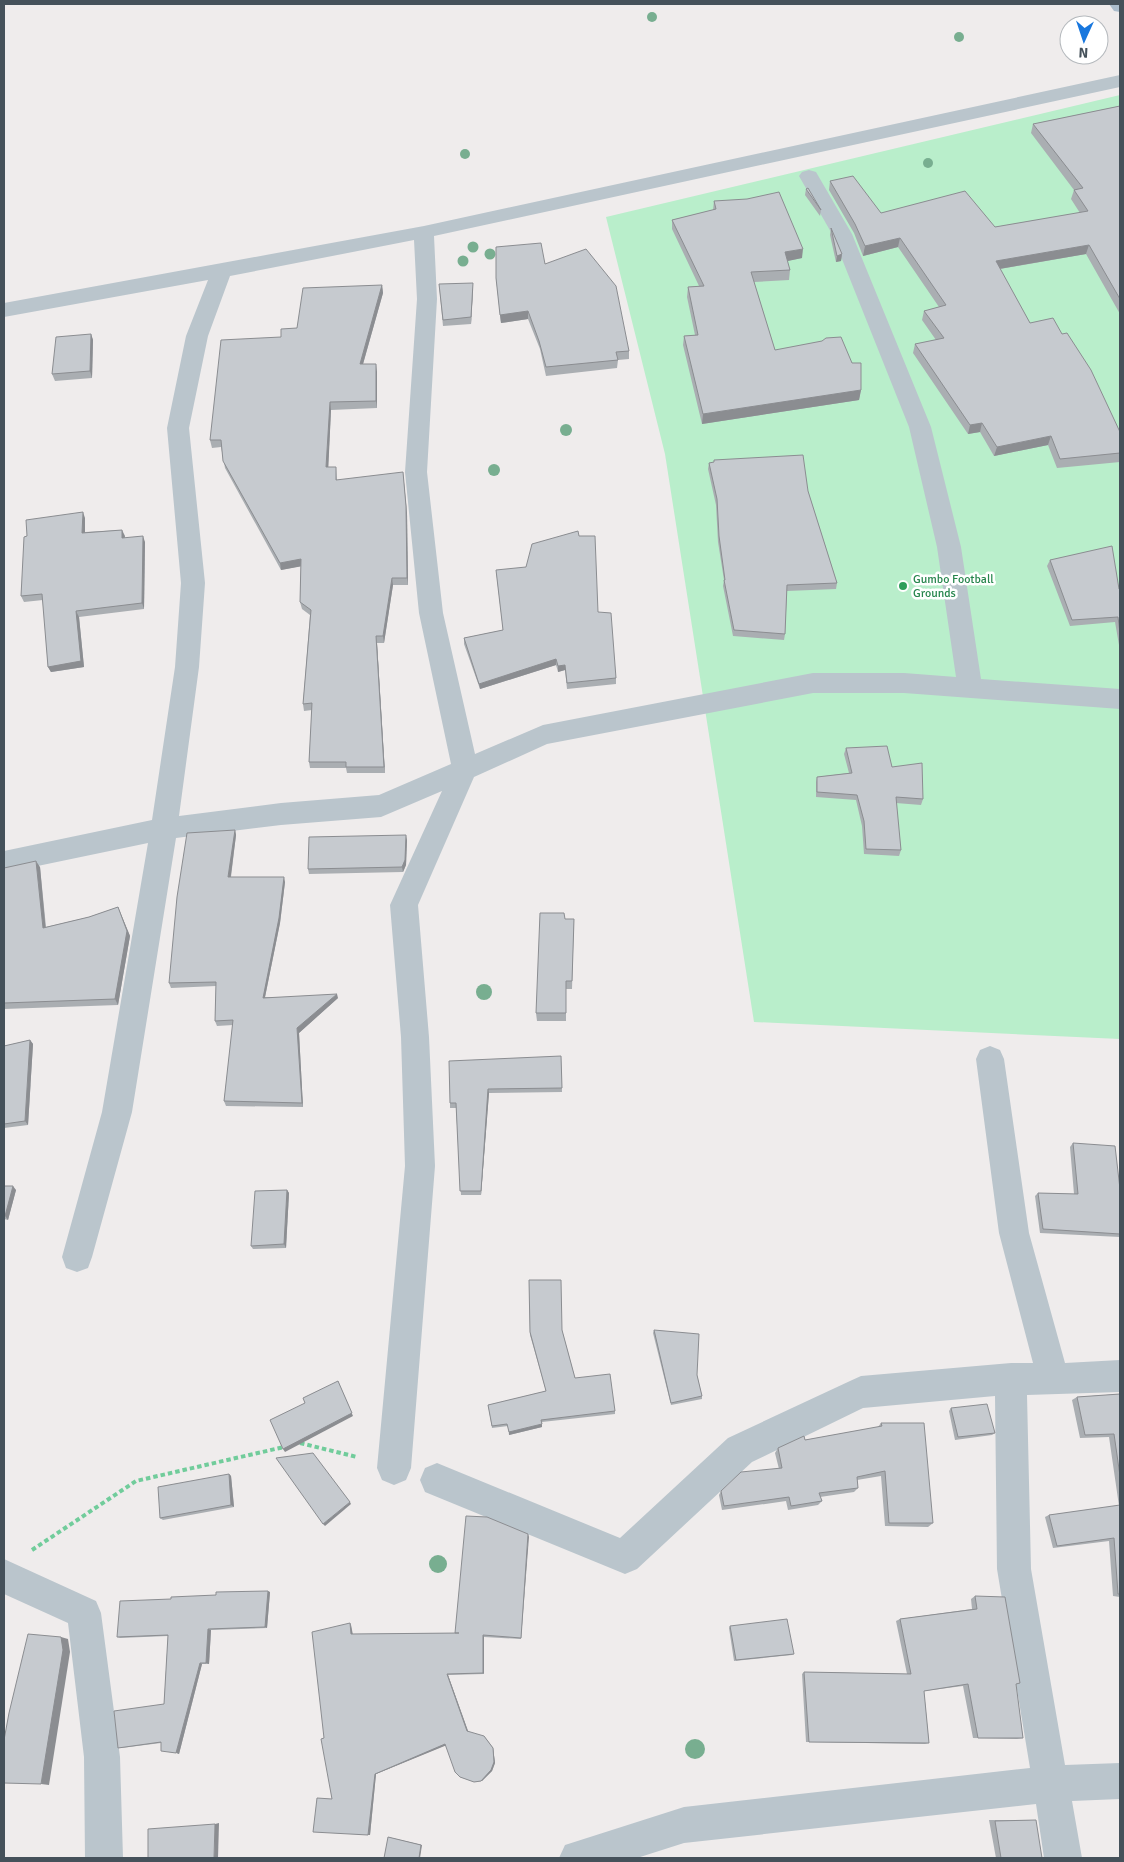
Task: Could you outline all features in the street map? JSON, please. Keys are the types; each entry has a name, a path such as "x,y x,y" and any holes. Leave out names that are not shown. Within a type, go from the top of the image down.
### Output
{"street":[{"path":"4,310 424,232 1120,81"},
{"path":"809,176 842,234 920,427 949,547 970,688"},
{"path":"394,1468 420,1166 415,1037 404,905 465,768 431,613 416,472 427,299 424,232"},
{"path":"77,1257 117,1112 164,829 187,667 193,583 183,500 178,428 197,336 222,271"},
{"path":"4,862 164,829 281,814 382,806 543,734 813,683 904,683 1120,699"},
{"path":"990,1059 1014,1233 1053,1380"},
{"path":"436,1480 625,1557 740,1450 861,1392 1012,1379 1053,1380 1120,1376"},
{"path":"1012,1379 1014,1570 1052,1784 1063,1858"},
{"path":"4,1576 84,1613 102,1757 104,1858"},
{"path":"578,1858 684,1825 1052,1784 1120,1781"}],"path":[{"path":"28,1552 136,1482 294,1444 303,1442 394,1468"}],"green space":[{"name":"Gumbo Football Grounds","path":"1120,95 1120,1039 754,1022 665,454 606,217"}],"building":[{"path":"1120,106 1120,299 1089,245 996,261 1030,323 1053,318 1062,334 1067,333 1091,370 1120,432 1120,453 1060,459 1051,436 997,447 982,423 970,425 915,344 944,338 924,311 946,305 900,238 865,246 855,224 830,181 853,176 881,213 965,191 995,227 1088,211 1074,190 1083,188 1033,124"},
{"path":"808,188 821,210 806,189"},
{"path":"779,192 803,249 785,252 790,270 751,272 775,350 822,341 826,338 841,337 852,363 861,363 861,390 703,414 684,336 698,335 688,287 704,286 672,220 716,209 714,201 747,199"},
{"path":"831,228 842,254 837,256"},
{"path":"541,243 545,264 586,249 616,286 629,351 616,352 618,360 546,367 528,311 500,315 496,278 496,247"},
{"path":"473,283 471,317 443,320 439,284"},
{"path":"382,285 360,364 376,364 376,401 330,402 326,467 336,467 336,480 403,472 406,506 407,578 392,578 383,636 376,636 384,767 346,767 346,762 309,762 312,703 303,704 311,610 300,602 301,559 280,563 223,461 221,440 210,440 221,340 281,337 281,329 297,328 303,288"},
{"path":"91,334 90,371 52,374 56,337"},
{"path":"803,455 808,491 837,583 787,585 785,634 734,630 724,580 717,499 709,463 714,462 714,460"},
{"path":"83,512 82,533 122,530 122,538 143,536 142,603 76,611 81,661 48,667 42,594 21,596 24,537 27,536 26,520"},
{"path":"578,531 579,536 595,536 598,612 611,613 616,678 567,683 565,665 558,666 556,659 479,684 464,638 503,630 496,570 526,567 532,544"},
{"path":"1112,546 1120,589 1120,633 1118,617 1072,620 1050,560"},
{"path":"887,746 892,767 922,763 923,799 896,797 901,850 866,849 864,821 857,795 817,792 817,777 852,773 846,748"},
{"path":"235,830 228,877 284,877 279,918 263,998 337,994 297,1028 302,1103 224,1101 233,1020 215,1021 216,982 169,983 177,897 187,833"},
{"path":"406,835 405,860 402,867 308,869 309,837"},
{"path":"36,861 43,928 89,917 118,907 127,931 115,999 4,1003 4,868"},
{"path":"540,913 564,913 565,919 574,919 572,981 566,981 566,1013 536,1013"},
{"path":"30,1040 25,1121 4,1124 4,1046"},
{"path":"561,1056 562,1088 488,1089 481,1191 460,1191 456,1103 450,1103 449,1061"},
{"path":"1073,1143 1115,1146 1120,1189 1120,1234 1043,1229 1038,1193 1078,1194"},
{"path":"4,1186 13,1186 5,1216 4,1216"},
{"path":"287,1190 284,1244 251,1246 255,1191"},
{"path":"529,1280 561,1280 562,1330 575,1378 610,1374 615,1411 541,1420 542,1424 509,1432 507,1424 492,1426 488,1405 546,1391 530,1332"},
{"path":"654,1330 699,1334 697,1375 702,1396 671,1403"},
{"path":"338,1381 352,1413 283,1449 270,1420 305,1403 303,1398"},
{"path":"1120,1394 1120,1476 1114,1434 1085,1435 1077,1397"},
{"path":"987,1404 995,1433 958,1437 951,1408"},
{"path":"881,1423 924,1423 933,1523 889,1523 885,1471 857,1477 858,1488 819,1493 822,1501 791,1506 789,1497 724,1506 721,1491 741,1472 782,1468 778,1448 804,1436 805,1440 882,1426"},
{"path":"313,1453 350,1502 323,1524 276,1458"},
{"path":"229,1474 231,1505 160,1518 158,1487"},
{"path":"1120,1505 1120,1594 1118,1594 1114,1538 1057,1546 1049,1515"},
{"path":"466,1516 487,1517 528,1534 521,1638 483,1635 483,1673 447,1674 467,1731 484,1736 493,1748 494,1762 491,1770 481,1781 474,1782 460,1777 455,1772 445,1744 375,1774 368,1835 313,1832 317,1798 332,1799 321,1739 324,1738 312,1632 350,1623 351,1634 459,1633 455,1633"},
{"path":"268,1591 265,1627 208,1629 206,1663 200,1663 176,1753 161,1751 161,1742 118,1748 114,1711 164,1704 168,1635 117,1637 120,1601 216,1595 216,1592"},
{"path":"975,1596 1005,1597 1020,1683 1016,1684 1023,1738 978,1738 968,1684 924,1691 929,1743 809,1742 804,1672 911,1674 900,1619 977,1609"},
{"path":"787,1619 794,1654 736,1660 730,1626"},
{"path":"28,1634 61,1637 63,1650 41,1784 4,1783 4,1740"},
{"path":"1036,1820 1042,1858 1001,1858 995,1821"},
{"path":"215,1824 214,1858 148,1858 148,1829"},
{"path":"388,1837 421,1845 419,1858 384,1858"}],"place":[{"name":"Gumbo Football Grounds","path":"903,586"}]}
